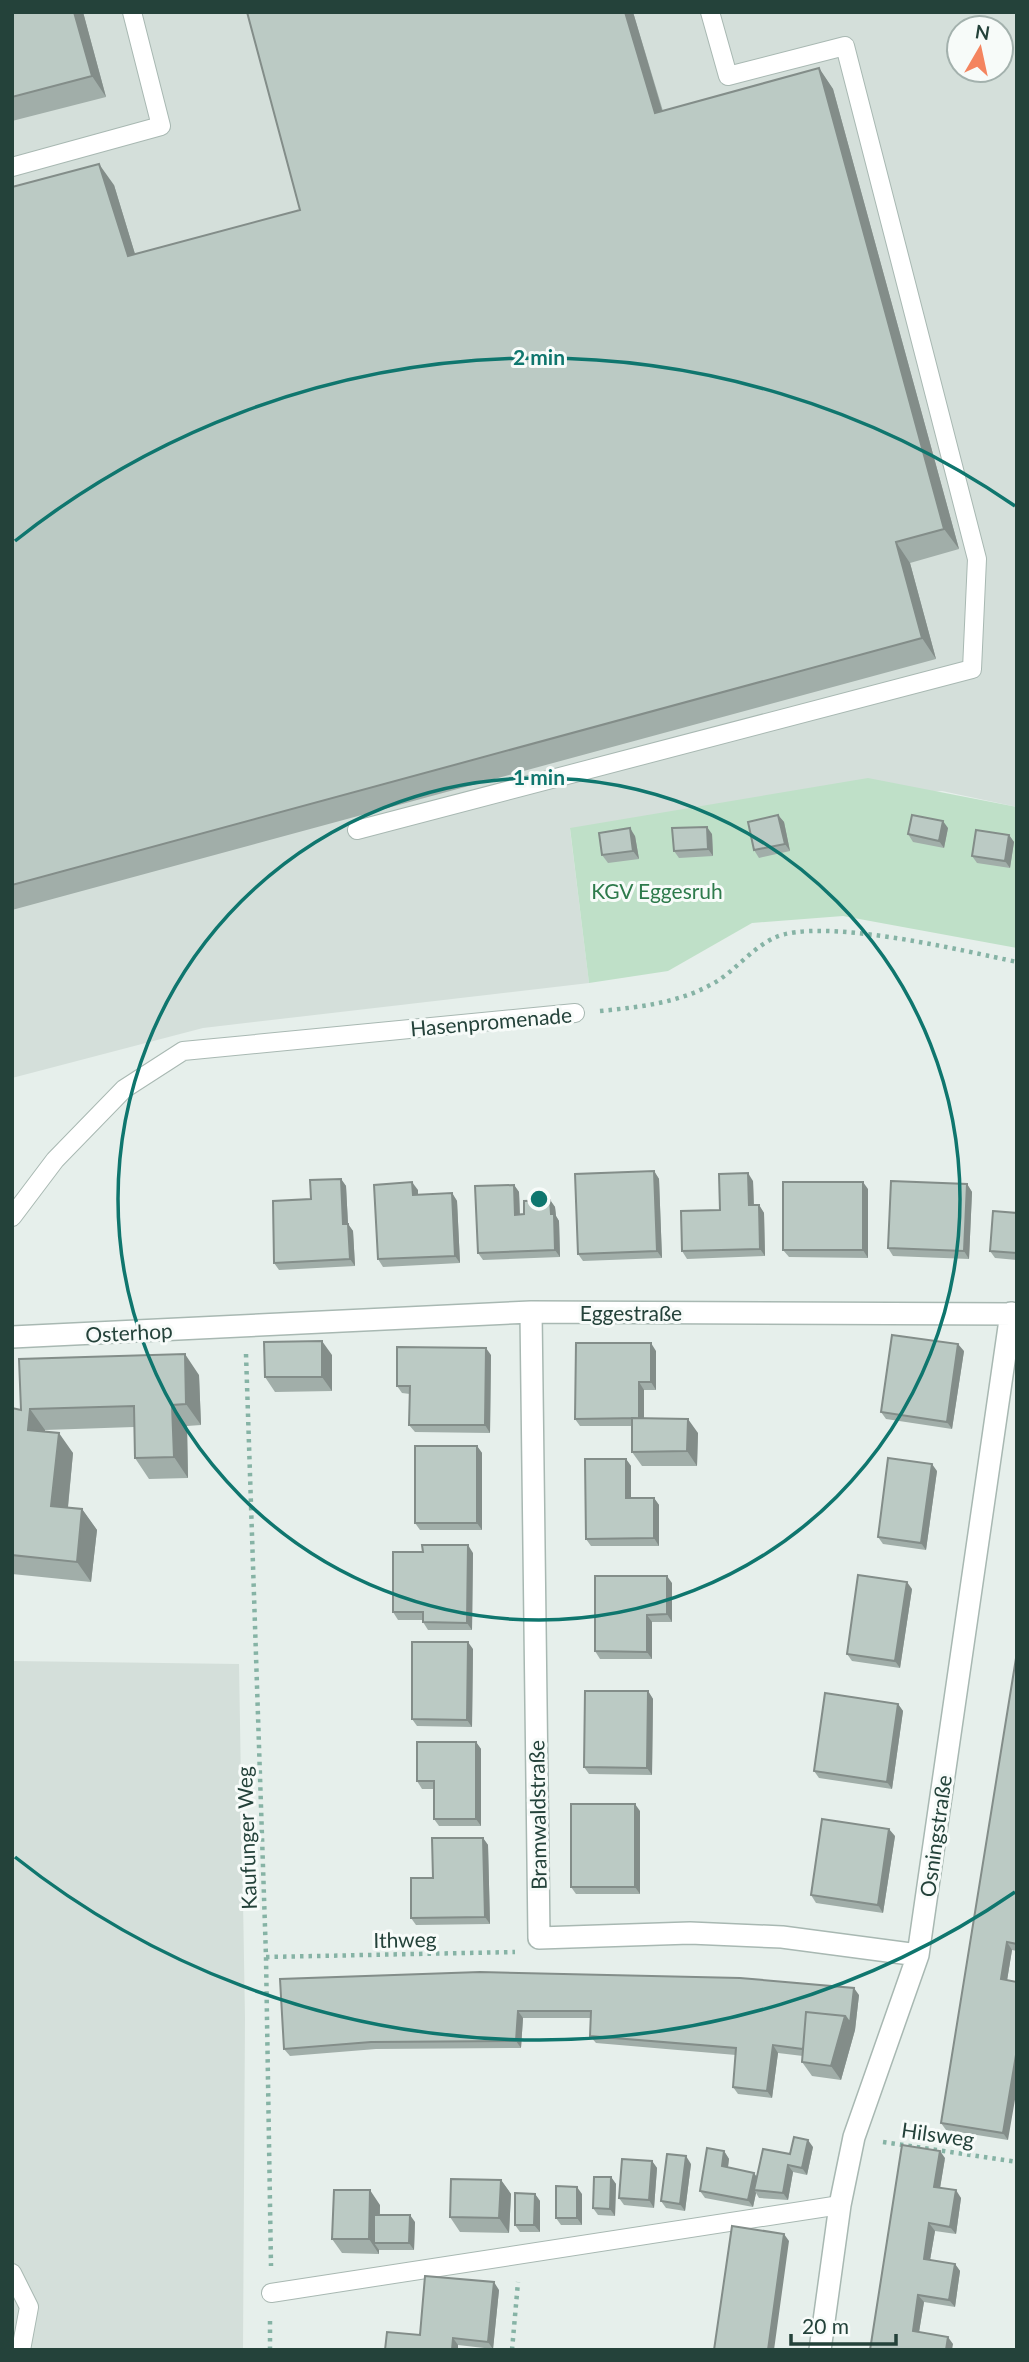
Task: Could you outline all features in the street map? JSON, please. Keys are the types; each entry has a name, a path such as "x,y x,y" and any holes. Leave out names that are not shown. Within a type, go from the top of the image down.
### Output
{"street":[{"name":"Eggestraße","path":"245,1325 531,1312 1014,1314"},
{"name":"Bramwaldstraße","path":"531,1312 539,1938"},
{"name":"Osningstraße","path":"820,2350 840,2204 854,2137 918,1955 1014,1314"},
{"name":"Osterhop","path":"12,1337 245,1325"},
{"path":"539,1938 690,1933 743,1935 782,1937 918,1955"}],"lane":[{"path":"12,167 161,126 132,12"},
{"path":"358,830 972,669 977,559 845,47 727,76 710,12"},
{"name":"Hasenpromenade","path":"12,1217 55,1160 124,1089 183,1051 575,1013"},
{"path":"271,2293 840,2204"},
{"path":"12,2273 29,2307 21,2350"}],"path":[{"name":"Hasenpromenade","path":"575,1013 661,1004 714,983 774,937 814,929 947,947 1017,962"},
{"name":"Kaufunger Weg","path":"245,1325 266,1957 270,2350"},
{"name":"Ithweg","path":"266,1957 522,1952 539,1938"},
{"name":"Hilsweg","path":"854,2137 1017,2162"},
{"path":"512,2350 518,2282"}],"shaded area":[{"path":"12,12 1017,12 1017,807 942,791 570,829 589,983 203,1028 12,1078"},
{"path":"12,1661 239,1664 245,2018 243,2350 12,2350"}],"green space":[{"name":"KGV Eggesruh","path":"868,778 1017,807 1017,948 843,916 752,923 668,971 589,983 570,828"}],"building":[{"path":"12,12 74,12 92,76 12,97"},
{"path":"247,12 625,12 655,113 819,68 944,529 896,542 922,638 12,885 12,187 99,164 128,256 300,210"},
{"path":"778,815 785,844 754,850 748,822"},
{"path":"912,815 943,821 939,841 908,834"},
{"path":"707,827 708,849 674,851 672,828"},
{"path":"630,828 633,851 602,855 599,833"},
{"path":"976,830 1009,835 1005,861 972,856"},
{"path":"654,1171 657,1251 578,1254 575,1174"},
{"path":"748,1173 749,1205 759,1205 760,1249 682,1251 681,1211 720,1210 719,1174"},
{"path":"341,1179 343,1224 348,1224 350,1259 274,1263 273,1201 311,1199 310,1180"},
{"path":"891,1181 967,1184 964,1251 888,1248"},
{"path":"412,1182 413,1195 452,1193 455,1256 378,1259 374,1185"},
{"path":"783,1182 863,1182 863,1250 783,1250"},
{"path":"514,1185 515,1215 524,1214 524,1201 550,1200 551,1214 554,1214 555,1250 478,1253 475,1186"},
{"path":"993,1211 1017,1213 1017,1253 990,1251"},
{"path":"892,1335 958,1344 947,1422 881,1412"},
{"path":"322,1341 322,1377 265,1377 264,1342"},
{"path":"576,1343 651,1343 651,1382 639,1382 639,1418 575,1419"},
{"path":"397,1347 486,1348 485,1425 409,1425 410,1386 397,1386"},
{"path":"185,1354 186,1404 172,1405 174,1457 135,1458 134,1406 30,1409 28,1430 59,1433 51,1506 82,1509 77,1562 12,1555 12,1408 21,1410 19,1359"},
{"path":"632,1418 688,1419 687,1451 632,1452"},
{"path":"415,1446 477,1446 477,1523 415,1523"},
{"path":"888,1458 932,1464 921,1543 878,1537"},
{"path":"585,1459 626,1459 626,1498 654,1498 654,1538 586,1539"},
{"path":"422,1545 468,1545 467,1623 423,1622 423,1612 393,1612 393,1552 423,1552"},
{"path":"858,1575 907,1582 895,1661 847,1654"},
{"path":"595,1576 667,1576 667,1614 647,1615 647,1652 595,1651"},
{"path":"412,1642 468,1642 467,1720 412,1719"},
{"path":"1017,1652 1017,1944 1007,1942 1001,1979 1017,1982 1017,2049 1003,2133 941,2123"},
{"path":"585,1691 648,1691 647,1768 584,1767"},
{"path":"825,1693 898,1704 887,1782 814,1771"},
{"path":"417,1742 476,1742 476,1819 434,1819 434,1781 417,1781"},
{"path":"571,1804 635,1804 635,1887 571,1887"},
{"path":"822,1819 889,1829 878,1905 811,1895"},
{"path":"432,1838 483,1838 485,1917 411,1918 411,1878 433,1878"},
{"path":"480,1972 740,1978 854,1988 850,2023 845,2016 806,2012 803,2049 773,2045 767,2091 733,2087 736,2048 590,2036 591,2011 518,2011 516,2041 371,2042 284,2049 280,1979"},
{"path":"806,2012 845,2016 831,2066 802,2062"},
{"path":"794,2137 808,2140 802,2168 788,2165 783,2193 754,2190 763,2149 790,2154"},
{"path":"902,2145 940,2151 934,2187 956,2190 950,2227 929,2223 924,2259 955,2264 949,2300 918,2295 913,2331 948,2337 946,2350 870,2350"},
{"path":"707,2148 724,2151 722,2166 754,2173 748,2200 700,2191"},
{"path":"667,2154 686,2156 680,2204 661,2201"},
{"path":"622,2159 652,2161 649,2200 619,2198"},
{"path":"594,2177 611,2177 610,2209 593,2208"},
{"path":"451,2179 501,2180 499,2218 450,2217"},
{"path":"556,2186 577,2187 577,2218 556,2218"},
{"path":"334,2190 370,2190 369,2239 332,2239"},
{"path":"515,2193 535,2194 534,2225 515,2225"},
{"path":"374,2215 410,2215 409,2243 374,2243"},
{"path":"732,2226 784,2234 768,2350 714,2350"},
{"path":"425,2276 494,2282 488,2342 453,2338 452,2350 385,2350 387,2332 420,2335"}]}
